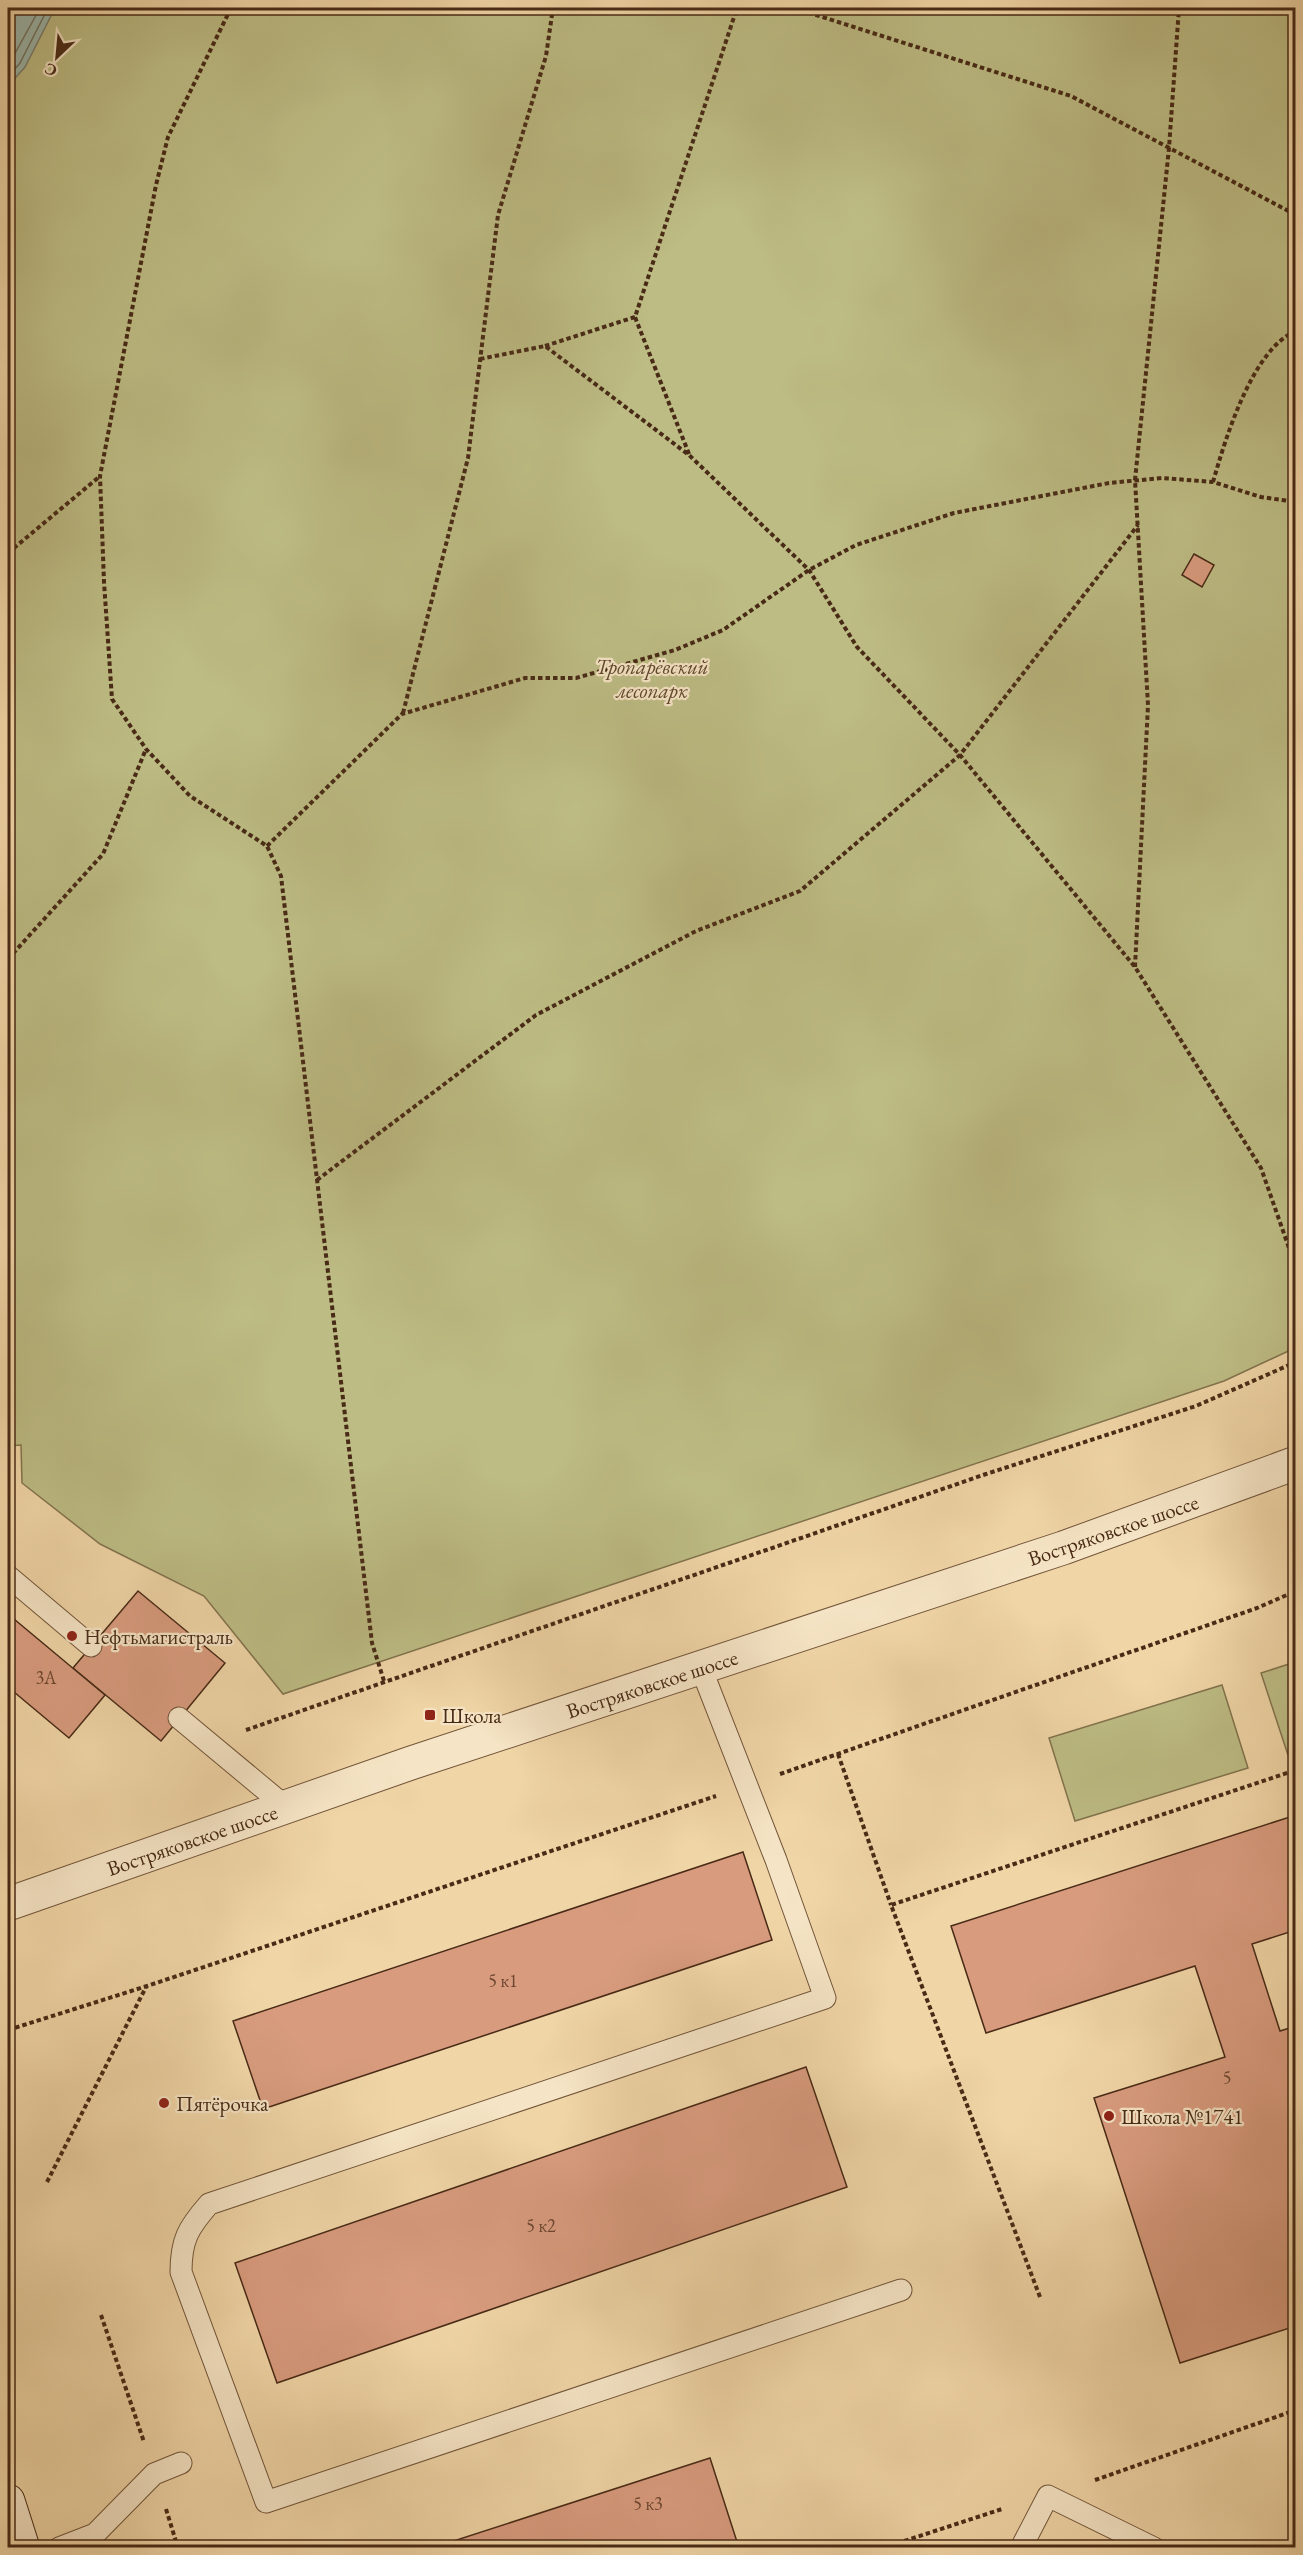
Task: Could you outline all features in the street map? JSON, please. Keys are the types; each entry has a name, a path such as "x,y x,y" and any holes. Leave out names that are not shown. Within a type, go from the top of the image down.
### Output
{"street":[{"name":"Востряковское шоссе","path":"8,1904 411,1763 1052,1552 1296,1463"},
{"path":"8,2501 23,2547"}],"lane":[{"path":"8,1576 91,1646"},
{"path":"701,1668 777,1860 825,1998 209,2204 190,2226 181,2250 181,2272 266,2502 901,2290"},
{"path":"179,1718 286,1807"},
{"path":"59,2547 95,2534 154,2474 181,2463"},
{"path":"1021,2547 1048,2496 1154,2547"}],"path":[{"path":"231,8 168,137 156,185 100,476 112,699 146,749 190,796 267,846 281,876 372,1643 384,1681"},
{"path":"402,714 468,458 498,215 546,56 553,8"},
{"path":"689,455 635,317 737,8"},
{"path":"795,8 1071,96 1296,215"},
{"path":"1135,968 1148,705 1135,480 1169,148 1179,8"},
{"path":"480,358 545,346 635,317"},
{"path":"1213,482 1230,424 1252,378 1284,336 1296,331"},
{"path":"545,346 689,455 809,570 857,647 960,755 1135,968 1261,1168 1296,1268"},
{"path":"8,553 100,476"},
{"path":"267,846 402,714 525,678 576,678 675,651 723,630 809,570 856,544 954,513 1135,480 1162,478 1213,482 1261,497 1296,502"},
{"path":"317,1180 536,1015 696,931 800,891 960,755 1138,525"},
{"path":"8,958 103,854 146,749"},
{"path":"209,1743 986,1474 1196,1406 1296,1362"},
{"path":"8,2030 147,1986 838,1754 1257,1608 1296,1591"},
{"path":"838,1754 891,1905 1040,2297"},
{"path":"891,1905 1296,1770"},
{"path":"47,2182 147,1986"},
{"path":"101,2315 178,2547"}],"green space":[{"name":"Тропарёвский лесопарк","path":"8,8 1295,8 1295,1348 1224,1381 283,1694 204,1596 100,1544 22,1483 21,1445 8,1446"},
{"path":"1295,1662 1295,1753 1288,1755 1261,1673"},
{"path":"1222,1685 1248,1768 1075,1821 1049,1738"}],"water":[{"path":"8,8 55,8 25,67 8,86"}],"building":[{"path":"1194,554 1214,565 1202,587 1182,575"},
{"path":"138,1591 225,1663 161,1741 73,1668"},
{"path":"8,1614 105,1695 69,1738 8,1687"},
{"path":"1296,1815 1296,1930 1252,1944 1280,2031 1296,2026 1296,2326 1180,2363 1094,2098 1225,2057 1195,1966 986,2033 951,1926"},
{"path":"743,1852 772,1940 263,2109 233,2021"},
{"path":"806,2067 847,2187 277,2383 235,2263"},
{"path":"710,2458 739,2548 432,2548"},
{"path":"1059,2541 1072,2548 1056,2548"},
{"path":"269,2542 271,2548 247,2548"}],"place":[{"name":"Нефтьмагистраль","path":"72,1636"},
{"name":"Школа","path":"430,1715"},
{"name":"Пятёрочка","path":"164,2103"},
{"name":"Школа №1741","path":"1109,2116"}]}
